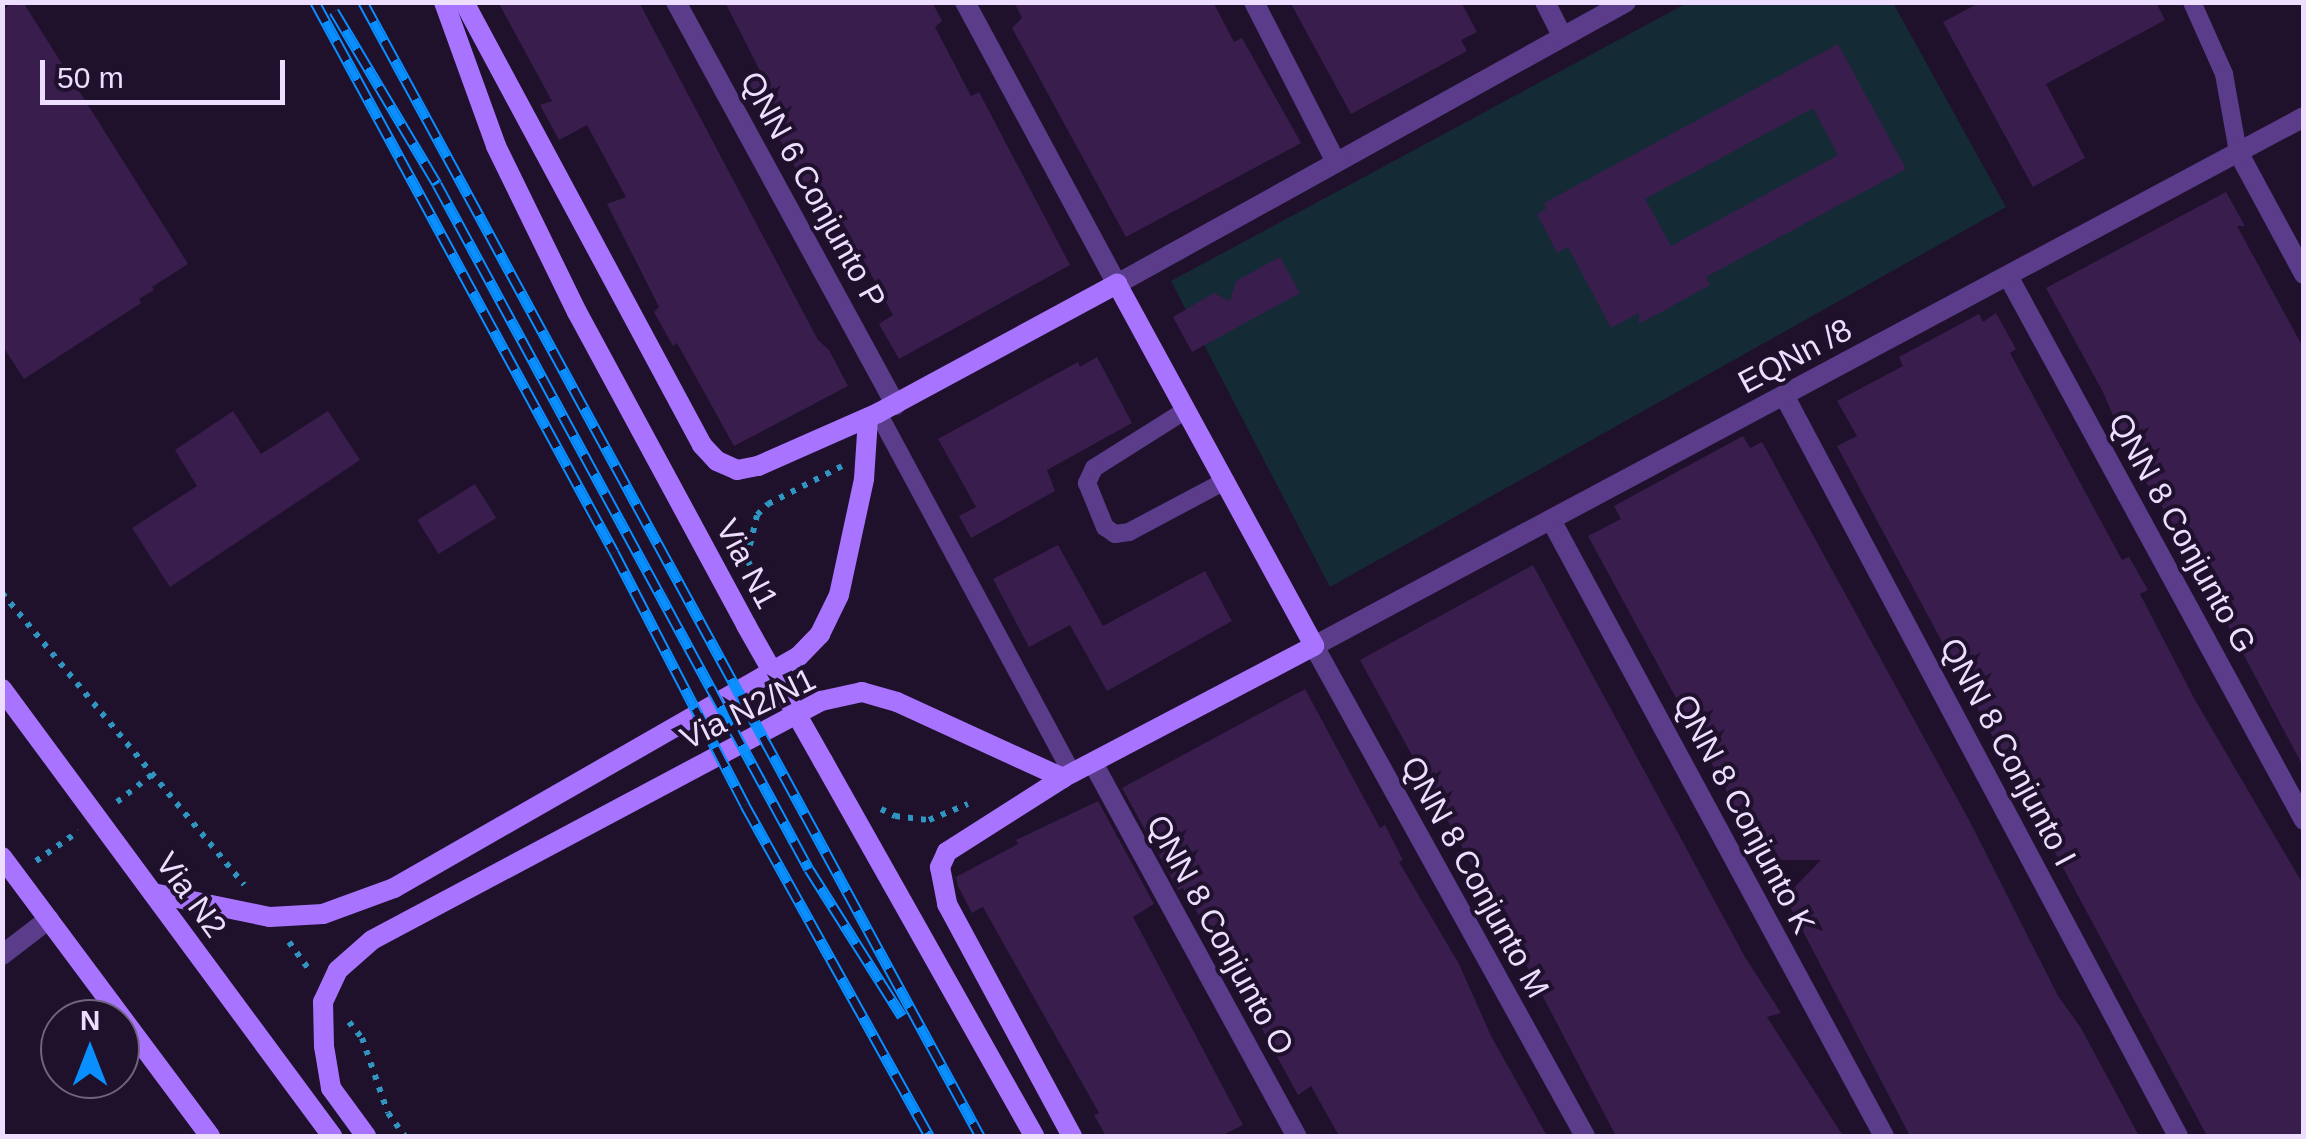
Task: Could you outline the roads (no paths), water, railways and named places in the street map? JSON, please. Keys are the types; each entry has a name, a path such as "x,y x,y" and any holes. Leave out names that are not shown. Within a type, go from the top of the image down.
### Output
{"main road":[{"name":"Via N1","path":"444,2 504,162 577,312 746,624 1034,1136"},
{"path":"464,2 702,446 717,460 738,470 758,466 880,412 1117,284 1314,646 1068,776 947,852 940,867 946,904 1072,1136"},
{"path":"153,893 270,916 323,914 394,888 798,657 820,634 839,595 866,455 880,412"},
{"name":"Via N2","path":"2,688 332,1136"},
{"name":"Via N2/N1","path":"366,1136 331,1088 324,1046 326,992 338,970 372,940 821,700 862,692 896,702 1068,776"},
{"path":"2,705 50,752"},
{"path":"2,857 210,1136"}],"street":[{"name":"QNN 6 Conjunto P","path":"676,2 880,412"},
{"path":"964,2 1117,284 1626,2"},
{"path":"1254,2 1336,162"},
{"path":"1545,2 1563,37"},
{"name":"EQNn /8","path":"1314,646 2304,117"},
{"path":"2238,152 2304,274"},
{"name":"QNN 8 Conjunto G","path":"2008,276 2304,820"},
{"name":"QNN 8 Conjunto I","path":"1785,396 2178,1136"},
{"name":"QNN 8 Conjunto K","path":"1551,520 1884,1136"},
{"name":"QNN 8 Conjunto M","path":"1314,646 1584,1136"},
{"name":"QNN 8 Conjunto O","path":"1092,763 1296,1136"},
{"path":"2,955 49,919"}],"lane":[{"path":"2192,2 2224,74 2238,152"},
{"path":"1186,410 1094,468 1087,484 1105,527 1115,534 1129,532 1224,481"},
{"path":"880,412 1068,776"}],"railway":[{"path":"315,2 614,552 745,805 929,1136"},
{"path":"363,2 980,1136"},
{"path":"334,11 437,184 809,869 902,1016"}]}
